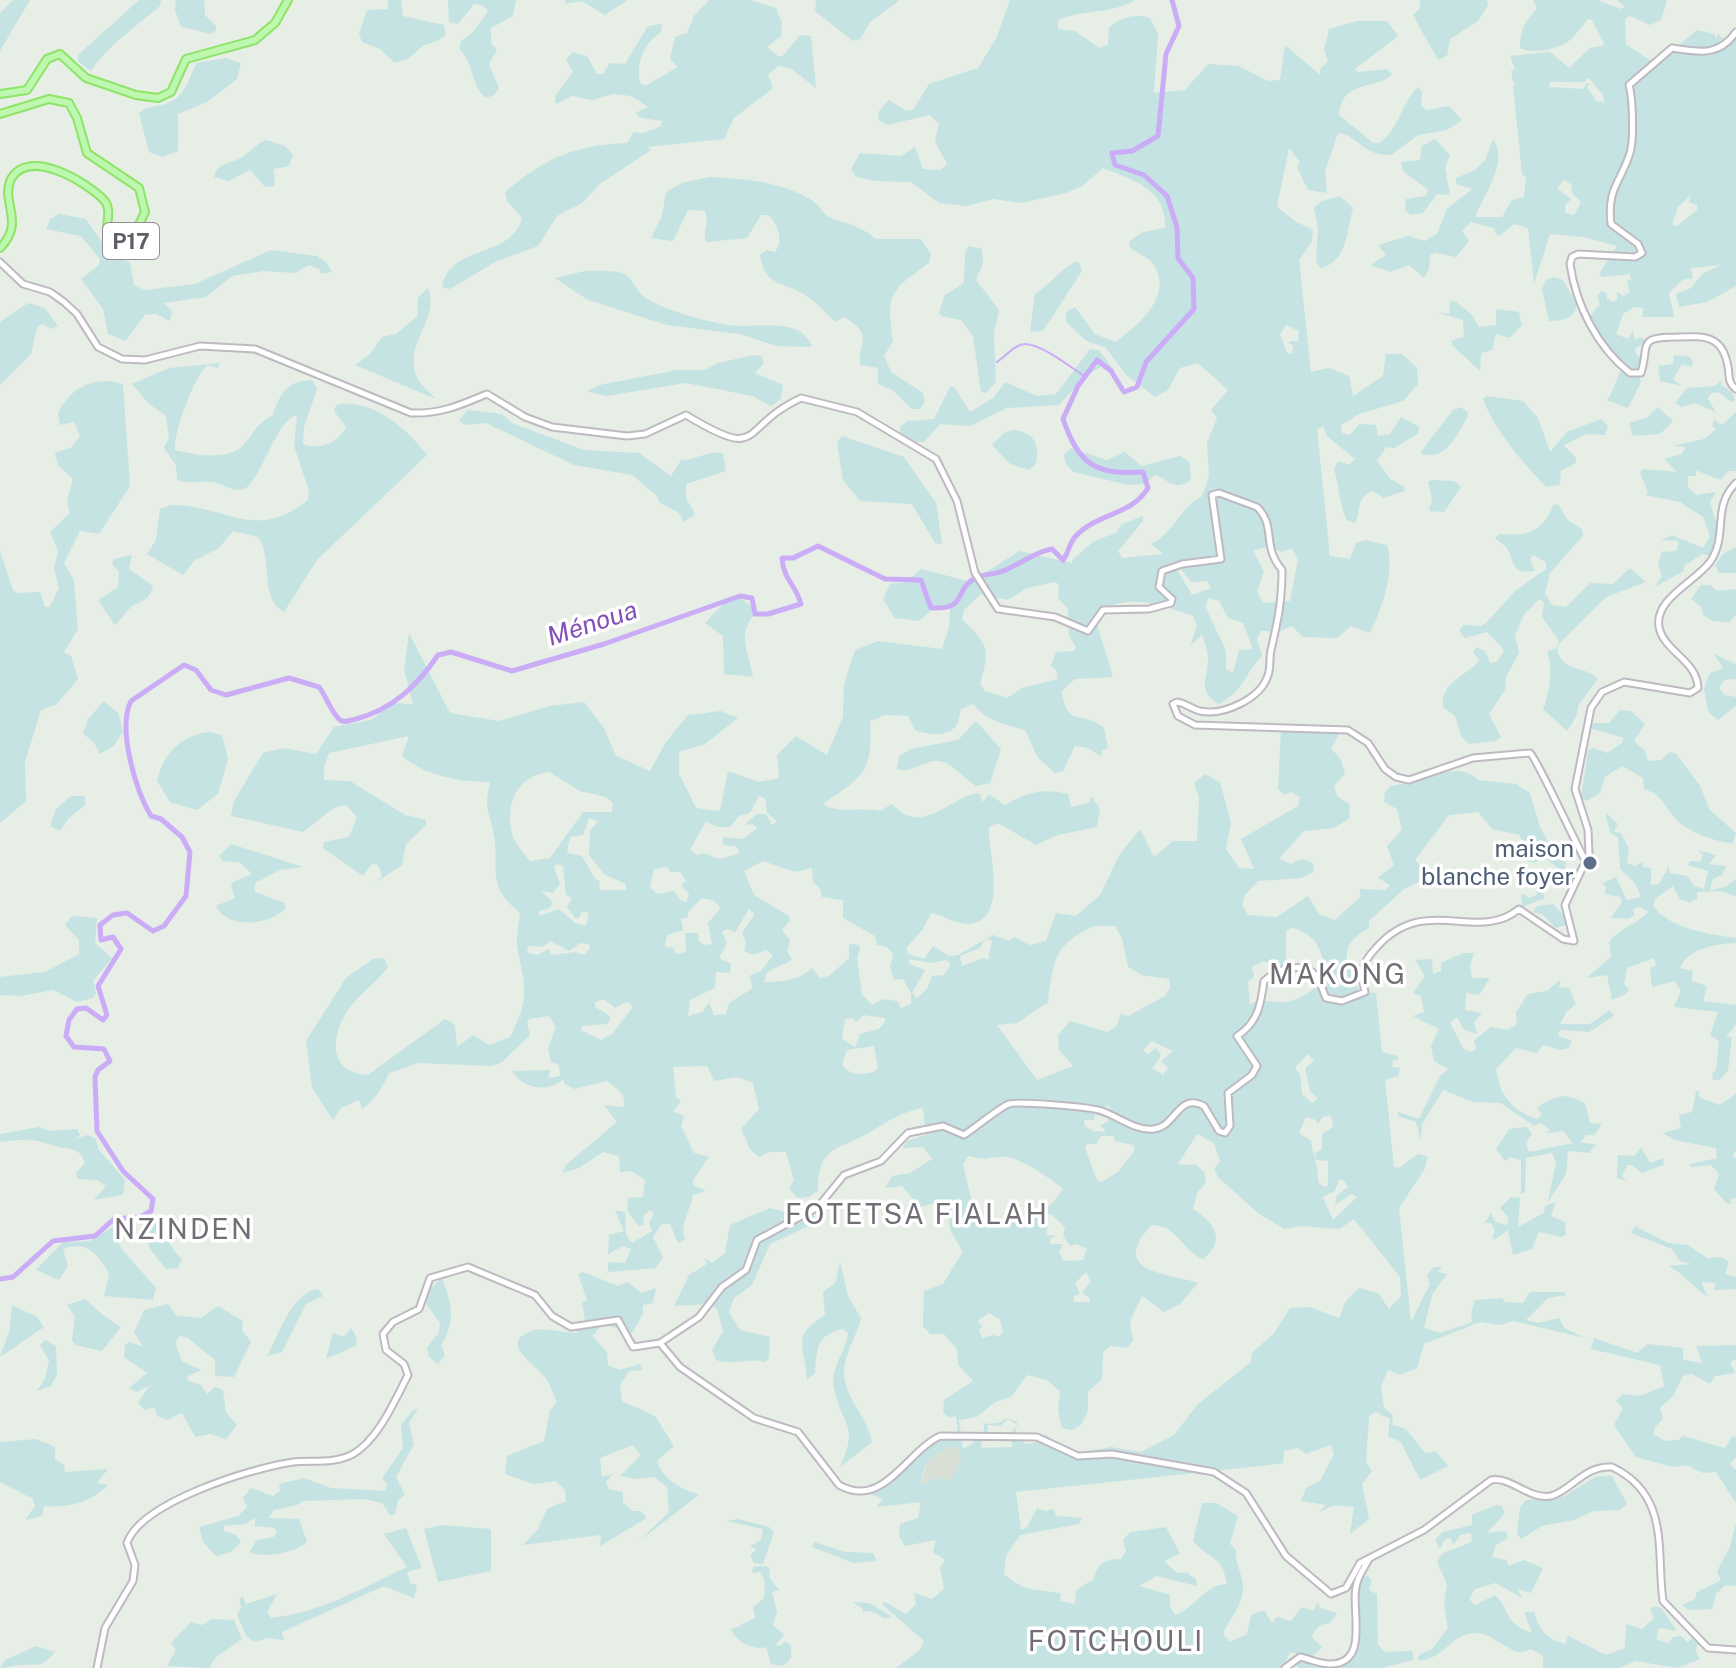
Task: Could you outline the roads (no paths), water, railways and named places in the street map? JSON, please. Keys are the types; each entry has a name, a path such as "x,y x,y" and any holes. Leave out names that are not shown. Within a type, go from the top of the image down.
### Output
{"main road":[{"path":"0,94 27,90 47,59 60,54 86,78 136,95 161,98 171,92 186,59 255,40 275,23 288,0"},
{"name":"P17","path":"0,114 49,99 69,103 76,113 87,153 139,188 145,212 131,241 113,244 106,235 108,209 101,197 57,168 34,166 14,174 10,181 13,226 0,248"}],"street":[{"path":"1736,32 1727,44 1715,51 1695,53 1672,48 1629,85 1631,151 1611,191 1609,204 1611,224 1638,244 1642,253 1635,257 1578,254 1572,257 1570,264 1589,324 1616,361 1630,373 1641,373 1643,349 1649,341 1705,335 1722,348 1729,382 1736,389"},
{"path":"0,262 18,282 57,295 77,314 98,347 122,359 145,360 200,346 255,349 411,413 434,414 458,409 487,394 525,417 552,427 627,436 645,434 686,415 726,437 739,440 759,431 801,398 841,406 936,459 957,501 975,573 992,603 1005,613 1055,617 1089,631 1103,610 1149,609 1171,603 1172,599 1159,587 1162,571 1182,564 1221,559 1212,495 1219,493 1257,507 1269,530 1269,556 1282,570 1282,610 1270,653 1269,674 1263,686 1241,703 1226,709 1199,711 1180,701 1174,702 1178,716 1195,725 1348,730 1368,743 1385,769 1396,777 1409,780 1473,758 1530,753 1538,758 1552,797 1585,860"},
{"path":"97,1668 105,1628 133,1581 135,1565 127,1543 131,1533 167,1505 211,1485 289,1463 341,1458 358,1451 373,1434 408,1375 404,1364 388,1352 383,1334 393,1322 419,1309 432,1277 449,1270 473,1268 535,1295 552,1316 571,1327 618,1320 633,1347 660,1343 699,1317 722,1287 746,1270 751,1248 759,1238 786,1227 818,1207 844,1175 874,1165 901,1139 917,1129 943,1126 964,1135 1009,1104 1100,1110 1136,1127 1152,1129 1161,1128 1182,1105 1192,1102 1204,1106 1219,1131 1225,1133 1230,1126 1226,1102 1228,1093 1249,1077 1257,1066 1237,1036 1250,1028 1261,1005 1264,981 1272,974 1292,968 1309,971 1319,979 1326,998 1351,1000 1365,992 1360,972 1363,962 1383,939 1403,926 1435,919 1498,921 1519,909 1563,939 1574,941 1565,905 1585,860 1590,840 1577,804 1575,777 1591,708 1602,692 1624,682 1690,693 1697,690 1696,676 1685,660 1668,645 1658,622 1667,601 1692,582 1715,554 1722,500 1736,483"},
{"path":"660,1343 680,1367 754,1418 798,1432 846,1489 868,1490 881,1486 940,1436 1023,1435 1044,1438 1078,1456 1112,1454 1214,1472 1246,1493 1286,1556 1331,1594 1346,1588 1360,1563 1424,1530 1496,1479 1526,1494 1550,1496 1593,1471 1612,1467 1631,1480 1659,1524 1663,1601 1705,1646 1736,1650"},
{"path":"1285,1668 1300,1657 1327,1665 1341,1663 1351,1657 1357,1640 1355,1589 1361,1569 1369,1558"}],"waterway":[{"name":"Ménoua","path":"0,1279 13,1277 53,1241 95,1236 114,1219 140,1217 151,1211 153,1199 123,1171 97,1131 95,1077 98,1070 110,1061 104,1049 74,1047 66,1036 69,1020 77,1009 86,1008 103,1020 107,1015 98,986 121,949 113,937 101,940 100,925 113,915 127,913 153,931 164,926 186,896 190,852 182,837 161,819 151,816 134,776 126,727 131,701 184,665 196,670 211,690 226,695 289,678 319,687 336,716 350,721 393,703 422,677 438,655 451,652 512,671 604,644 740,596 752,598 755,614 768,614 801,604 782,558 793,558 818,546 885,579 921,580 931,608 943,608 956,603 968,583 977,577 1000,572 1052,549 1063,560 1073,539 1083,529 1141,497 1148,488 1143,472 1112,471 1091,464 1076,447 1063,419 1078,386 1097,360 1111,371 1124,392 1137,387 1146,362 1194,309 1193,278 1178,258 1177,227 1167,196 1144,175 1115,165 1112,153 1132,151 1158,136 1166,54 1179,26 1172,0"},
{"path":"997,362 1018,346 1032,345 1084,376"}],"place":[{"name":"maison blanche foyer","path":"1590,863"}],"district":[{"name":"MAKONG","path":"1338,974"},
{"name":"FOTETSA FIALAH","path":"917,1214"},
{"name":"NZINDEN","path":"184,1229"},
{"name":"FOTCHOULI","path":"1116,1641"}]}
